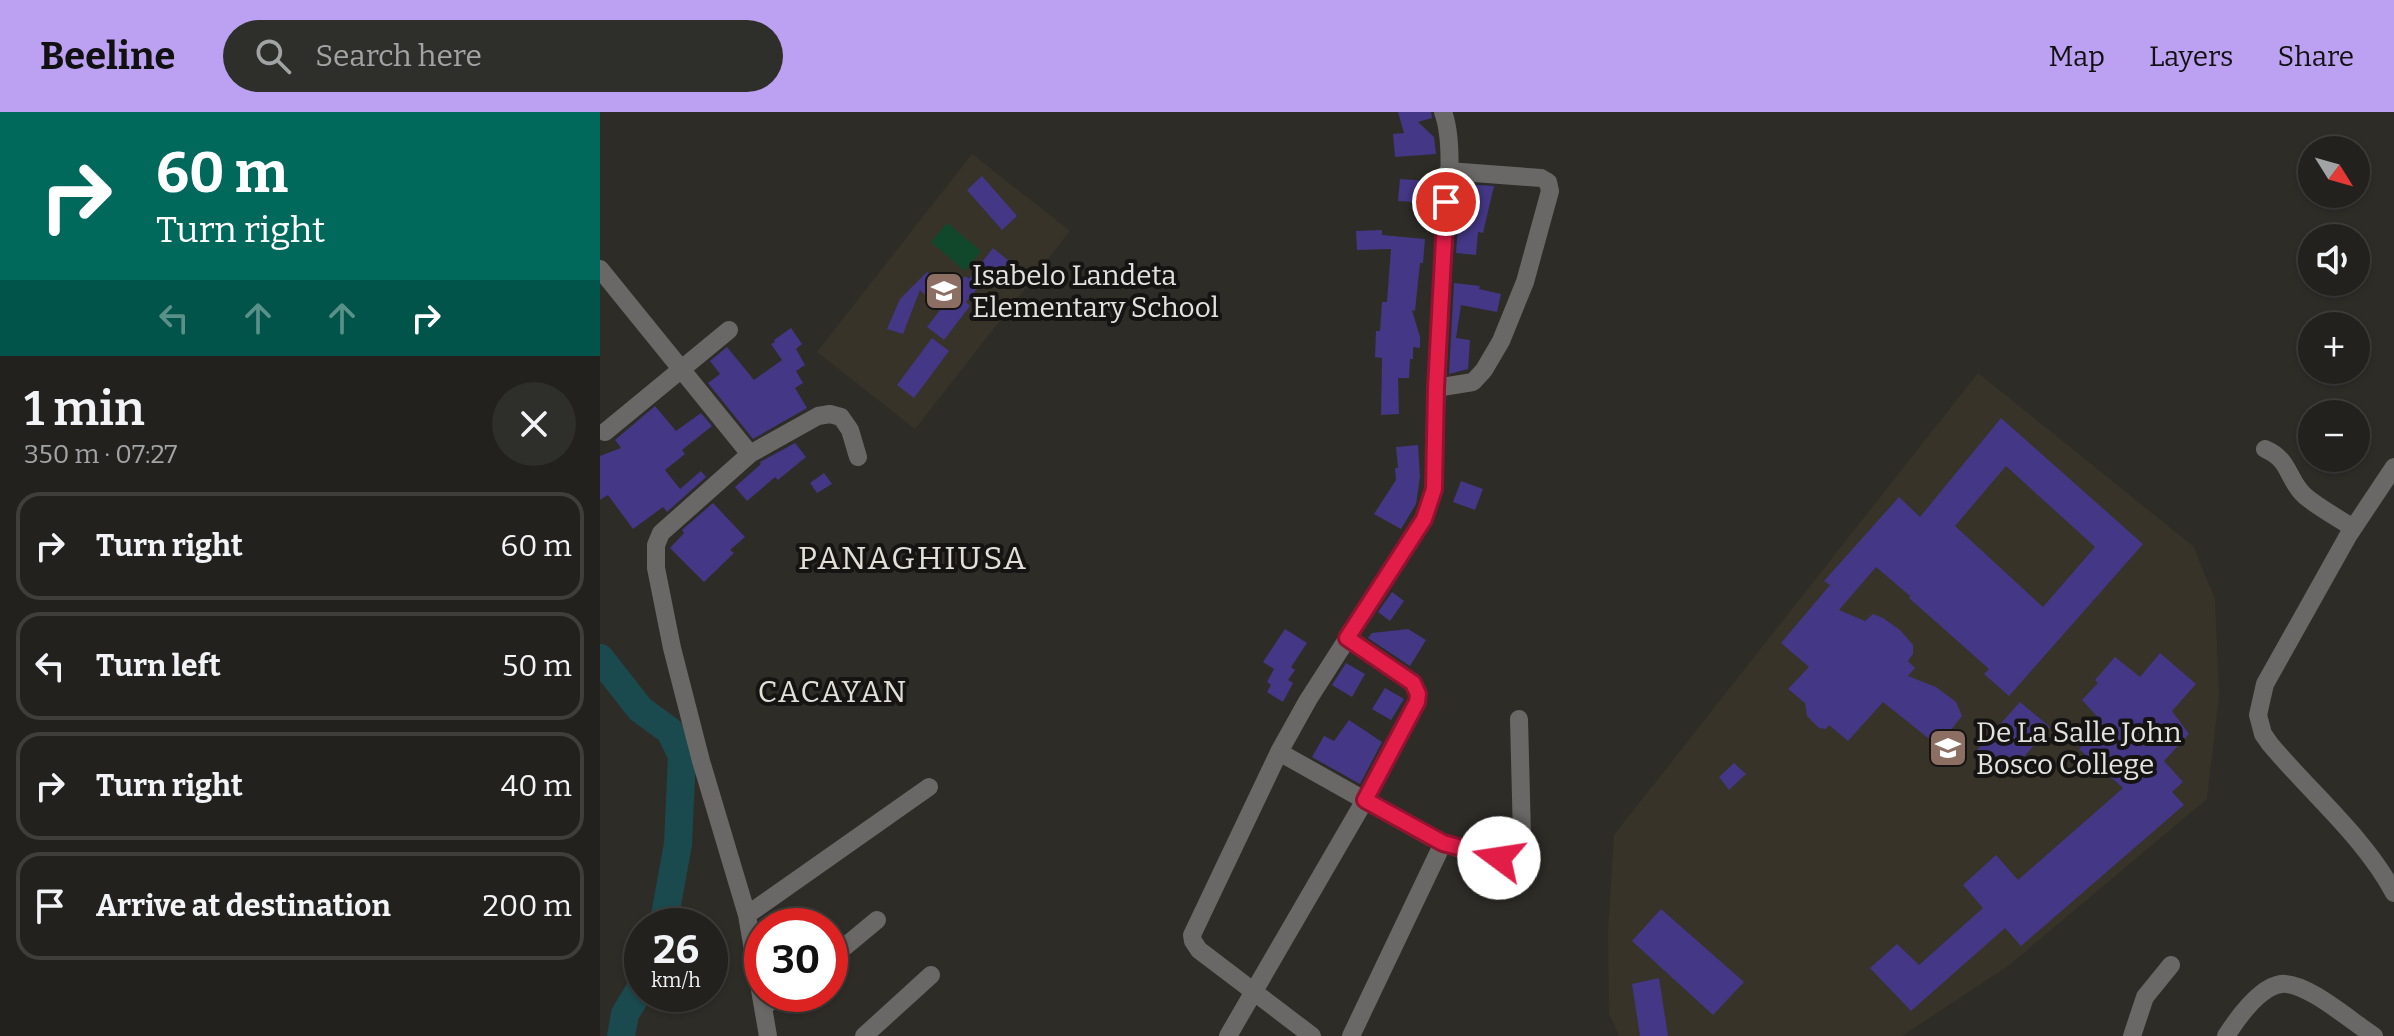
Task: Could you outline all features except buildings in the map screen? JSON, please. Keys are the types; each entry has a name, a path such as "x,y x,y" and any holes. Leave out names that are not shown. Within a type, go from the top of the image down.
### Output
{"street":[{"path":"1312,1036 1199,950 1192,935 1279,752 1430,506 1434,489 1436,388 1448,171 1448,127 1443,112"},
{"path":"1436,388 1473,382 1501,341 1525,282 1550,191 1548,182 1541,178 1448,171"},
{"path":"600,269 750,454"},
{"path":"605,432 729,330"},
{"path":"745,908 683,693 658,579 656,545 661,533 750,454 818,416 830,414 841,417 850,430 858,457"},
{"path":"2265,449 2284,461 2303,494 2353,528"},
{"path":"2394,467 2353,528 2265,684 2258,715 2263,734 2270,744 2339,820 2379,869 2394,893"},
{"path":"1228,1036 1365,800 1417,702 1418,694 1413,683 1347,638"},
{"path":"1279,752 1443,843 1507,859 1520,845 1522,836 1519,719"},
{"path":"757,908 929,787"},
{"path":"1351,1036 1443,843"},
{"path":"848,944 877,920"},
{"path":"2132,1036 2145,997 2171,965"},
{"path":"864,1036 931,975"},
{"path":"2226,1036 2259,996 2282,984 2299,987 2374,1036"},
{"path":"764,1012 768,1036"}],"shaded area":[{"name":"Isabelo Landeta Elementary School","path":"972,154 1070,231 915,429 817,352"},
{"name":"De La Salle John Bosco College","path":"1978,373 2193,546 2215,599 2219,696 2207,799 2008,966 1902,1036 1619,1036 1609,1013 1608,932 1614,835"}],"green space":[{"path":"947,223 981,251 965,271 931,242"}],"waterway":[{"path":"600,658 640,709 670,731 682,756 678,844 666,908"},
{"path":"621,1036 626,1012"}],"place":[{"name":"Isabelo Landeta Elementary School","path":"944,291"},
{"name":"De La Salle John Bosco College","path":"1948,748"}],"district":[{"name":"PANAGHIUSA","path":"913,558"},
{"name":"CACAYAN","path":"833,692"}],"route":[{"path":"1446,202 1434,489 1424,519 1347,638 1413,683 1418,694 1417,702 1365,800 1443,843 1499,858"}]}
